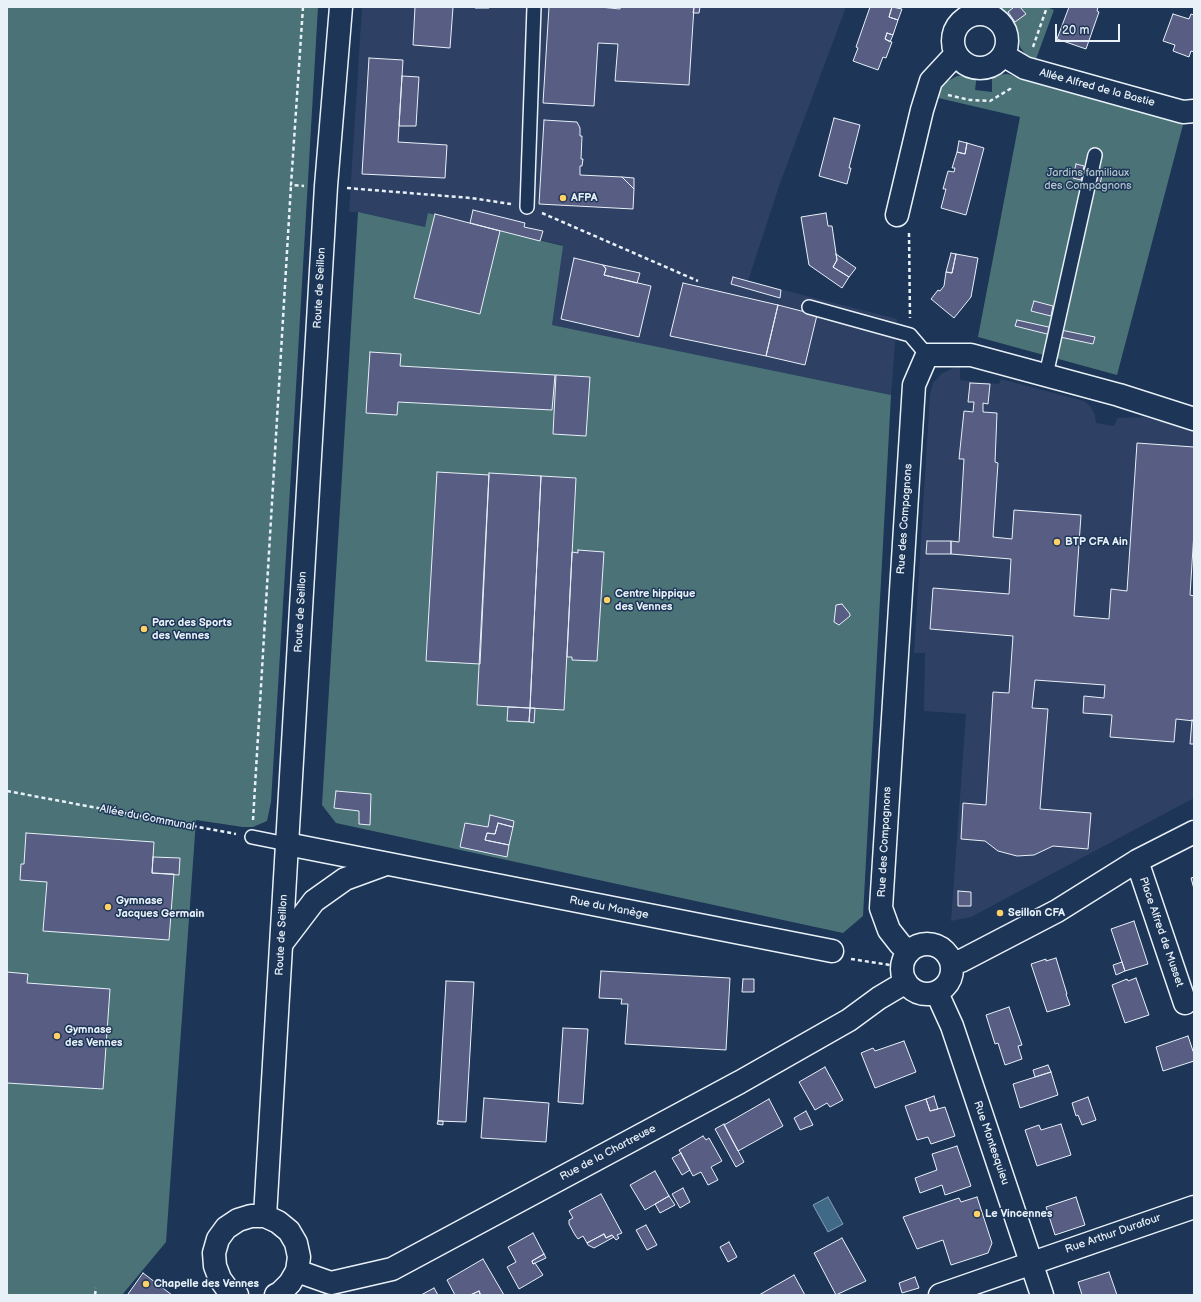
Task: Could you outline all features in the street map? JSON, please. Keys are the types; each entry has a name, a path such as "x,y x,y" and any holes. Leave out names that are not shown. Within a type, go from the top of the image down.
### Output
{"street":[{"name":"Route de Seillon","path":"265,1216 326,186 341,7"},
{"path":"971,11 998,20 1004,28 1007,36 1003,55 997,62 988,66 979,68 970,66 962,61 956,54 954,48 953,38 956,29 971,11"},
{"path":"897,215 931,81 956,54"},
{"name":"Allée Alfred de la Bastie","path":"1003,55 1025,68 1184,112 1194,111"},
{"path":"927,355 971,355 1119,395 1194,419"},
{"name":"Rue des Compagnons","path":"906,967 900,944 889,930 881,908 914,385 927,355"},
{"path":"951,962 961,961 1057,911 1137,861 1194,832"},
{"name":"Rue du Manège","path":"287,844 832,951"},
{"name":"Place Alfred de Musset","path":"1137,861 1185,1003"},
{"path":"282,943 314,901 345,879 386,864"},
{"path":"924,944 941,948 947,954 951,962 951,980 945,988 938,993 923,994 910,988 906,967 916,947 924,944"},
{"name":"Rue de la Chartreuse","path":"297,1271 331,1283 392,1269 740,1082 849,1020 879,998 906,967"},
{"name":"Rue Montesquieu","path":"938,993 952,1026 1042,1295"},
{"name":"Rue Arthur Durafour","path":"940,1295 1194,1206"},
{"path":"237,1295 228,1290 220,1279 214,1266 214,1252 218,1239 226,1228 238,1220 251,1216 265,1216 278,1222 289,1231 296,1243 299,1257 297,1271 290,1283 276,1295"}],"lane":[{"path":"527,207 534,7"},
{"path":"1046,375 1095,155"},
{"path":"809,307 910,335 927,355"},
{"path":"252,837 287,844"}],"path":[{"path":"252,837 303,7"},
{"path":"928,91 970,100 990,101 1010,89 1025,68 1047,7"},
{"path":"291,185 326,186"},
{"path":"897,215 909,227 910,335"},
{"name":"Allée du Communal","path":"7,791 252,837"},
{"path":"832,951 853,960 906,967"},
{"path":"95,1295 96,1288"}],"shaded area":[{"name":"AFPA","path":"362,7 846,7 780,183 748,281 897,319 891,395 552,325 562,245 429,213 425,227 358,212 349,212"},
{"name":"BTP CFA Ain","path":"960,365 960,380 999,384 1001,379 1084,401 1090,406 1095,415 1096,423 1114,426 1118,418 1145,417 1194,431 1194,798 971,917 951,921 966,714 924,711 925,653 914,653 930,394 933,383 941,374"},
{"path":"828,1197 843,1224 828,1232 813,1205"}],"green space":[{"name":"Parc des Sports des Vennes","path":"7,7 318,7 271,802 267,821 253,827 243,827 196,820 166,1242 122,1295 7,1295"},
{"path":"998,7 1047,7 1054,10 1036,59 1026,55 1020,47 1014,26"},
{"name":"Jardins familiaux des Compagnons","path":"977,74 975,90 992,92 992,75 1008,74 1027,81 1184,121 1117,375 978,337 1020,117 934,97 942,84 957,76"},
{"name":"Centre hippique des Vennes","path":"358,212 425,227 428,213 563,246 552,325 891,395 863,916 843,933 336,823 322,805"}],"building":[{"path":"415,7 453,7 450,48 413,45"},
{"path":"489,7 489,8 475,8"},
{"path":"549,7 600,7 620,9 620,7 694,7 689,85 615,81 618,44 598,43 594,106 543,103"},
{"path":"694,7 700,7 699,13 693,13"},
{"path":"870,7 892,7 889,17 898,20 893,35 887,33 885,39 892,42 886,58 883,57 878,70 853,61 858,48 856,47"},
{"path":"892,7 902,9 898,20 889,17"},
{"path":"1014,7 1020,7 1026,14 1015,22 1008,12"},
{"path":"1069,7 1098,7 1097,11 1099,12 1086,49 1057,39"},
{"path":"1173,14 1189,19 1191,14 1194,15 1194,52 1191,51 1189,57 1173,51 1175,45 1163,41"},
{"path":"887,33 893,35 890,42 885,39"},
{"path":"369,58 403,60 398,142 447,145 445,178 362,174"},
{"path":"402,76 419,77 416,126 399,126"},
{"path":"834,118 860,125 849,168 851,168 847,184 819,176"},
{"path":"544,120 577,122 580,128 580,136 582,136 581,159 583,159 582,166 580,166 580,175 622,177 634,189 633,209 539,204"},
{"path":"959,141 967,143 965,154 957,152"},
{"path":"967,143 984,148 966,215 941,208 946,189 943,189 948,171 954,172 955,168 952,168 957,152 965,154"},
{"path":"1076,164 1084,166 1081,180 1073,178"},
{"path":"1097,168 1103,170 1100,184 1093,183"},
{"path":"622,177 634,178 634,189"},
{"path":"473,210 525,223 524,227 543,231 540,241 470,223"},
{"path":"826,213 828,226 832,226 837,260 833,267 849,277 842,288 809,265 801,217"},
{"path":"435,214 500,231 480,314 414,298"},
{"path":"951,253 956,254 952,273 946,272"},
{"path":"836,254 856,268 849,277 833,267 837,260"},
{"path":"956,254 978,258 971,297 954,318 931,299 938,290 940,291 944,286 946,272 952,273"},
{"path":"574,258 603,265 606,269 604,275 651,286 639,337 561,319"},
{"path":"603,265 640,273 637,283 604,275 606,269"},
{"path":"733,277 781,290 780,298 731,284"},
{"path":"683,283 778,305 766,356 670,336"},
{"path":"1034,301 1053,306 1051,316 1031,311"},
{"path":"778,305 817,315 805,365 766,356"},
{"path":"1017,320 1053,328 1051,335 1015,326"},
{"path":"1061,330 1095,337 1093,344 1060,337"},
{"path":"370,352 401,354 400,366 555,375 552,410 398,402 397,415 366,413"},
{"path":"556,375 590,377 586,436 553,434"},
{"path":"970,383 990,384 988,404 983,403 983,412 997,413 995,462 998,463 993,537 1012,539 1014,510 1081,515 1074,616 1109,619 1111,589 1127,591 1137,443 1194,447 1194,532 1190,595 1194,596 1194,721 1176,719 1174,742 1110,737 1112,715 1083,713 1084,696 1104,698 1105,685 1035,680 1032,708 1048,709 1040,809 1091,813 1088,849 1053,846 1034,855 1017,856 998,851 985,841 961,839 963,803 986,805 993,692 1009,693 1013,636 930,629 933,588 1009,594 1011,559 951,554 951,541 959,542 964,459 959,459 964,411 973,412 974,402 968,402"},
{"path":"437,472 489,475 480,664 426,661"},
{"path":"489,473 541,476 530,708 477,705"},
{"path":"541,476 576,478 564,710 530,708"},
{"path":"927,541 951,541 951,554 926,554"},
{"path":"578,550 604,552 597,661 572,660 572,657 567,657 572,552 578,553"},
{"path":"842,604 850,616 839,625 834,622 836,605"},
{"path":"508,707 530,708 529,722 507,721"},
{"path":"530,708 535,708 534,723 529,722"},
{"path":"1192,720 1194,721 1194,744 1190,744"},
{"path":"336,791 371,794 370,825 359,824 359,811 334,808"},
{"path":"490,815 514,821 513,827 498,823 495,834 487,833 485,840 509,845 507,857 460,847 465,823 488,827"},
{"path":"498,823 513,827 509,845 485,840 487,833 495,834"},
{"name":"Gymnase Jacques Germain","path":"26,833 154,842 152,873 174,874 169,940 43,931 47,882 20,880 21,864 24,864"},
{"path":"153,857 180,858 179,875 152,873"},
{"path":"1194,877 1194,889 1191,878"},
{"path":"958,891 971,892 971,906 958,906"},
{"path":"1134,921 1148,964 1125,971 1111,929"},
{"path":"1056,958 1070,1005 1047,1012 1031,964 1046,959 1046,961"},
{"path":"1122,962 1125,971 1116,975 1113,965"},
{"path":"601,971 730,978 726,1050 625,1044 628,1004 621,1004 622,999 599,998"},
{"name":"Gymnase des Vennes","path":"7,972 28,974 27,983 110,989 103,1089 7,1083"},
{"path":"1136,978 1149,1015 1125,1023 1112,985 1127,979 1128,981"},
{"path":"743,979 754,979 754,992 742,992"},
{"path":"446,981 474,982 466,1122 438,1121"},
{"path":"1009,1007 1022,1045 1018,1046 1022,1059 1005,1065 998,1043 995,1044 986,1015"},
{"path":"563,1028 588,1029 583,1104 558,1102"},
{"path":"1188,1036 1194,1054 1194,1061 1163,1071 1156,1047"},
{"path":"904,1041 916,1072 875,1088 861,1053 873,1048 875,1051"},
{"path":"1048,1065 1051,1072 1035,1077 1033,1070"},
{"path":"825,1067 843,1100 830,1107 827,1103 815,1110 799,1082"},
{"path":"1051,1072 1058,1095 1020,1108 1013,1084"},
{"path":"934,1096 938,1109 930,1111 926,1099"},
{"path":"1088,1097 1096,1120 1082,1125 1078,1115 1076,1116 1072,1103"},
{"path":"484,1098 549,1103 546,1142 481,1138"},
{"path":"769,1099 783,1126 738,1151 724,1125"},
{"path":"926,1099 930,1111 945,1107 955,1136 931,1144 928,1137 917,1140 905,1106"},
{"path":"806,1111 813,1125 800,1130 794,1118"},
{"path":"438,1121 443,1121 443,1125 437,1124"},
{"path":"724,1124 744,1162 736,1167 715,1129"},
{"path":"1061,1124 1071,1155 1037,1166 1025,1130 1039,1125 1041,1130"},
{"path":"703,1136 706,1140 709,1138 722,1161 711,1167 718,1180 708,1185 701,1172 693,1176 679,1150"},
{"path":"957,1146 971,1186 945,1195 942,1185 920,1193 915,1178 937,1170 932,1154"},
{"path":"681,1153 690,1170 682,1175 672,1158"},
{"path":"655,1171 669,1196 645,1210 630,1185"},
{"path":"683,1188 690,1202 680,1208 672,1194"},
{"path":"601,1194 622,1233 617,1235 619,1238 616,1240 612,1235 606,1238 604,1234 587,1243 583,1236 578,1239 575,1235 569,1224 569,1220 573,1218 569,1211"},
{"path":"669,1196 675,1205 660,1213 655,1204"},
{"path":"977,1197 992,1243 988,1253 951,1265 943,1240 917,1249 903,1217 959,1198 961,1202"},
{"path":"1076,1197 1085,1225 1055,1235 1046,1207"},
{"path":"646,1225 657,1245 647,1250 636,1230"},
{"path":"533,1233 544,1254 532,1261 543,1275 519,1289 507,1267 516,1262 508,1247"},
{"path":"604,1234 606,1238 612,1235 614,1237 594,1248 588,1245 587,1243"},
{"path":"842,1238 866,1281 836,1295 814,1253"},
{"path":"729,1242 737,1257 728,1262 720,1247"},
{"path":"544,1254 546,1258 533,1264 532,1261"},
{"path":"483,1259 504,1295 481,1295 479,1291 471,1295 455,1295 447,1280"},
{"path":"1109,1272 1117,1295 1082,1295 1078,1282"},
{"name":"Chapelle des Vennes","path":"143,1273 172,1295 129,1295 128,1294"},
{"path":"794,1275 805,1295 759,1295"},
{"path":"915,1277 919,1288 902,1293 899,1283"},
{"path":"434,1288 438,1295 421,1295"},
{"path":"479,1291 480,1295 470,1295"}],"place":[{"name":"AFPA","path":"563,198"},
{"name":"BTP CFA Ain","path":"1057,542"},
{"name":"Centre hippique des Vennes","path":"607,600"},
{"name":"Parc des Sports des Vennes","path":"144,629"},
{"name":"Gymnase Jacques Germain","path":"108,907"},
{"name":"Seillon CFA","path":"1000,913"},
{"name":"Gymnase des Vennes","path":"57,1036"},
{"name":"Le Vincennes","path":"977,1214"},
{"name":"Chapelle des Vennes","path":"146,1284"}]}
